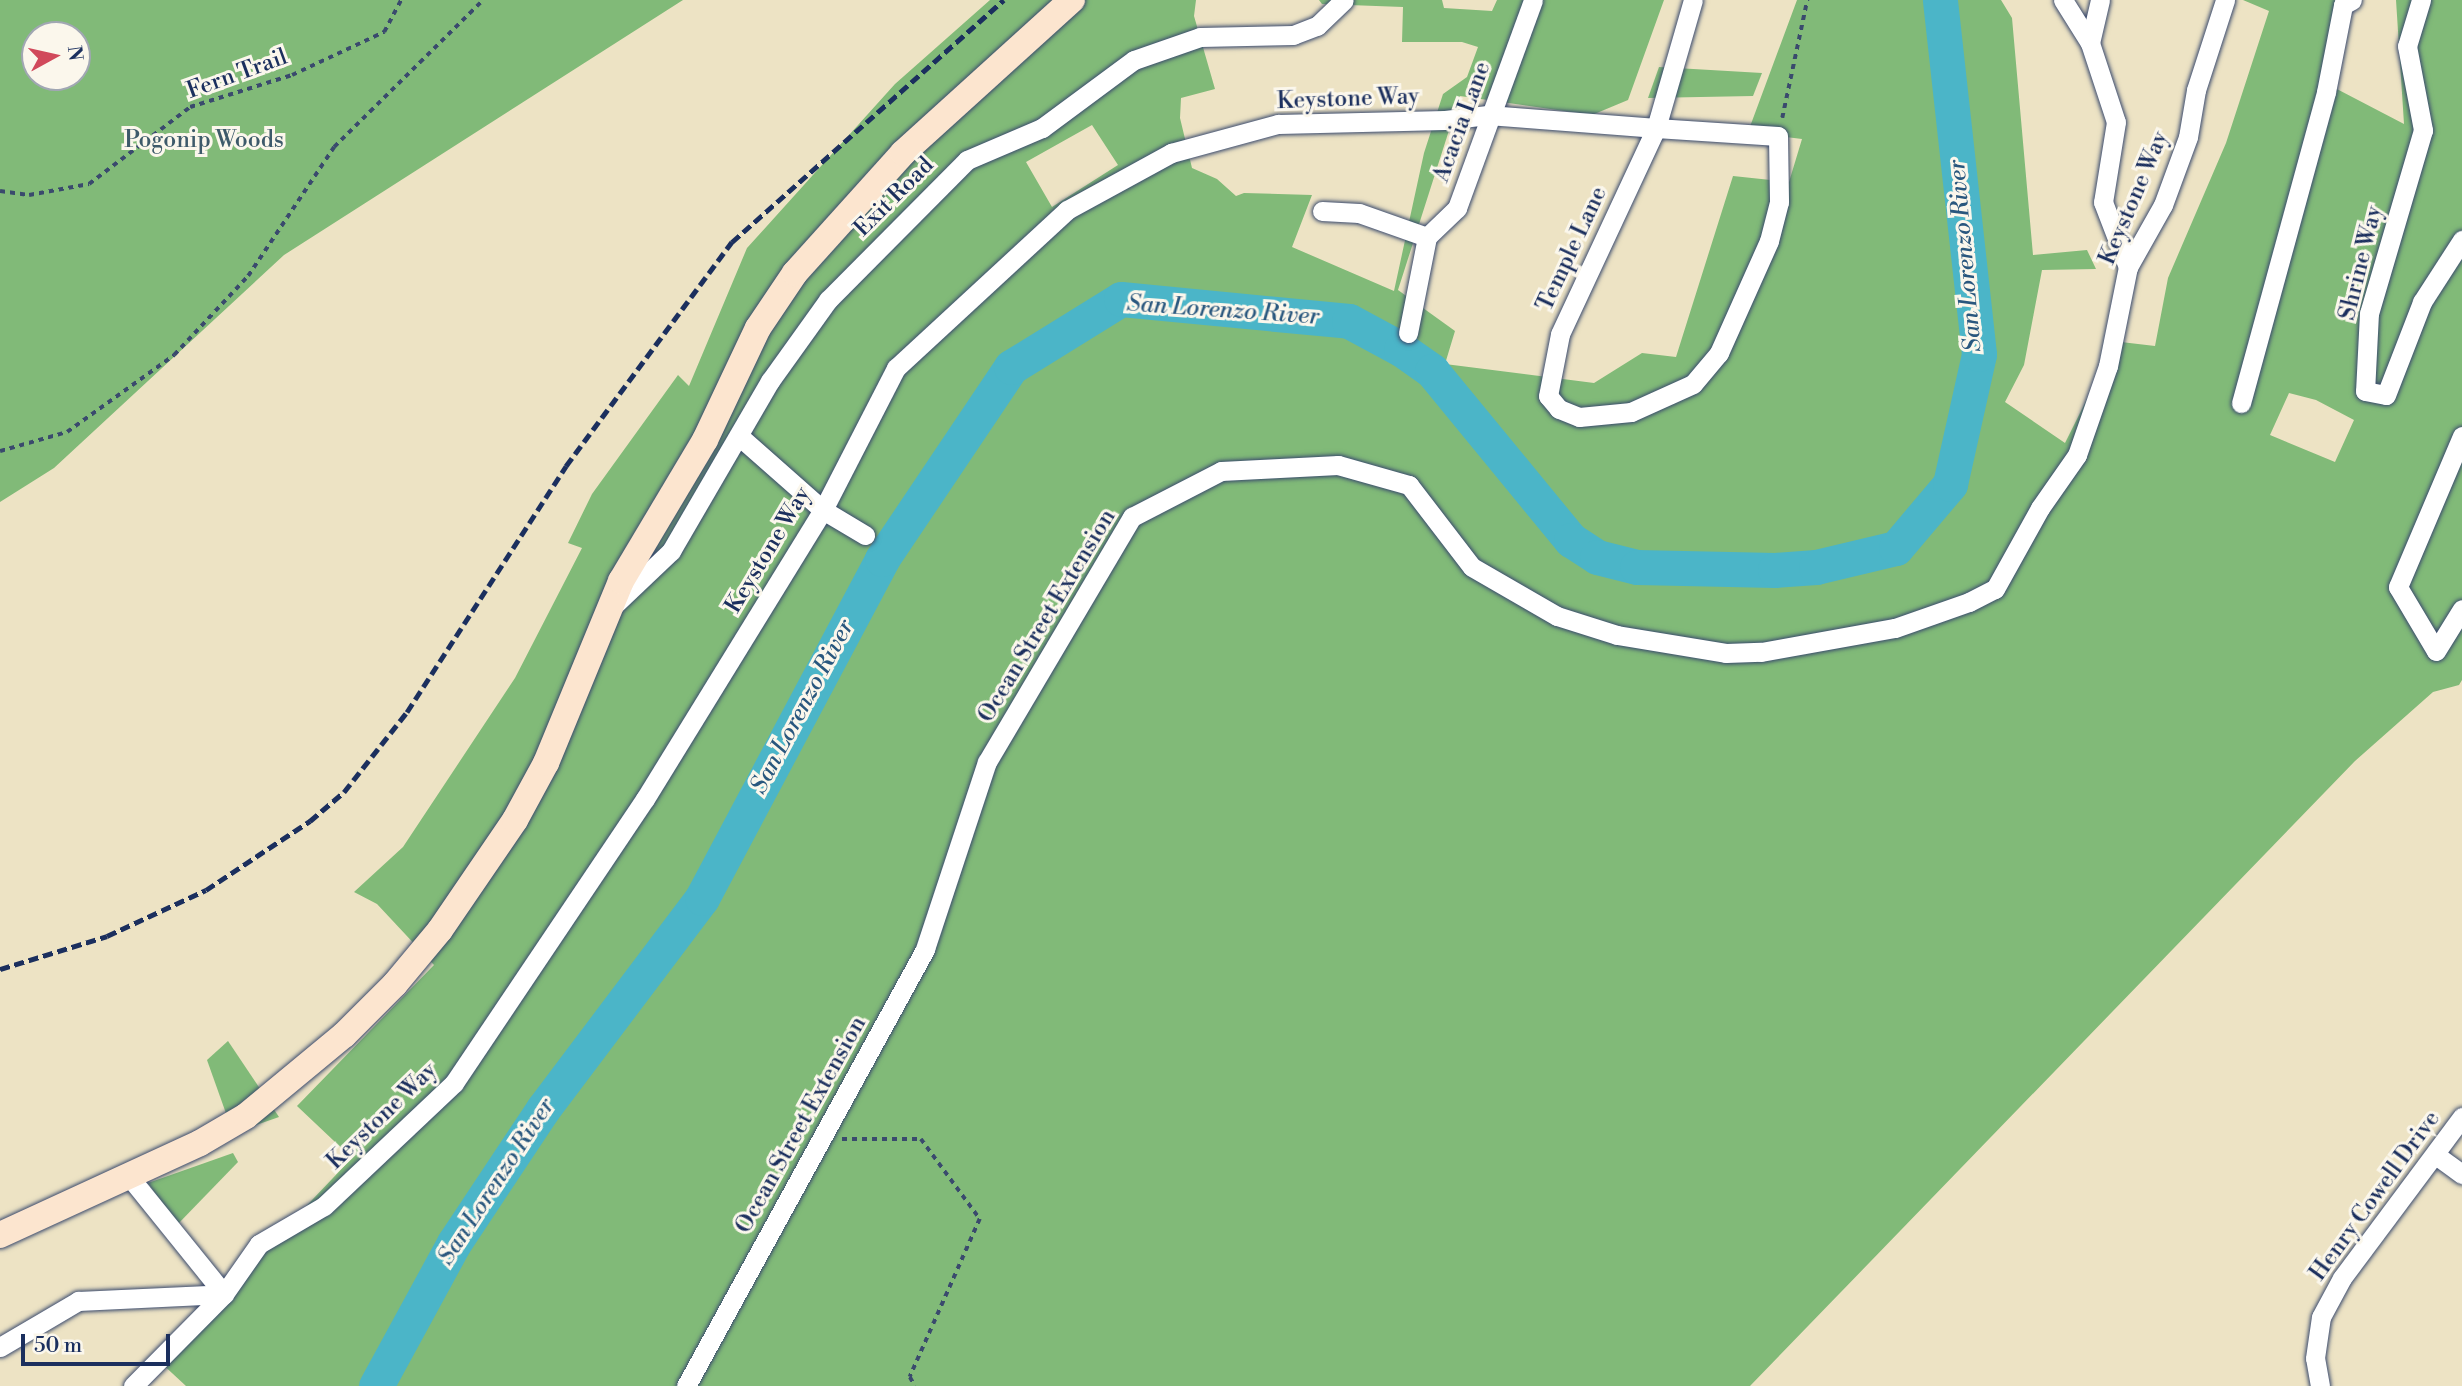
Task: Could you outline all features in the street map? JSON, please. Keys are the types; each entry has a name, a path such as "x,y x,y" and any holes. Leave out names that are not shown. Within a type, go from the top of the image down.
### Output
{"main road":[{"path":"0,1235 200,1143 246,1116 344,1035 395,984 440,930 515,820 546,763 621,580 705,440 758,328 794,273 903,153 1072,0"}],"street":[{"name":"Exit Road","path":"610,609 671,551 788,353 828,300 967,160 1042,128 1099,81 1167,46 1200,37 1293,35 1317,26 1344,0"},
{"name":"Acacia Lane","path":"1427,237 1457,208 1488,115 1533,0"},
{"path":"1656,128 1693,0"},
{"path":"2063,0 2090,43 2116,122 2103,202 2128,267"},
{"path":"2090,43 2100,0"},
{"name":"Keystone Way","path":"2077,455 2108,366 2128,267 2162,205 2188,137 2196,90 2225,0"},
{"path":"2241,403 2326,92 2343,5 2352,0"},
{"name":"Shrine Way","path":"2421,0 2407,46 2423,130 2369,313 2365,391 2386,395 2421,302 2462,240"},
{"name":"Keystone Way","path":"133,1386 224,1294 259,1244 324,1206 454,1083 645,799 823,510 896,368 1067,210 1171,153 1278,124 1446,120 1488,115 1778,136"},
{"name":"Temple Lane","path":"1656,128 1560,334 1548,396 1559,409 1579,417 1630,412 1693,384 1719,353 1769,242 1779,202 1778,136"},
{"path":"1322,211 1359,213 1427,237 1409,333"},
{"path":"740,436 823,510 865,535"},
{"path":"2462,436 2398,587 2436,651 2462,609"},
{"name":"Ocean Street Extension","path":"685,1386 925,949 987,762 1132,517 1221,471 1338,465 1409,485 1472,567 1557,616 1617,635 1726,653 1760,652 1895,628 1995,589 2040,508 2077,455"},
{"name":"Henry Cowell Drive","path":"2320,1386 2315,1358 2321,1317 2342,1278 2437,1156 2462,1117"},
{"path":"2437,1156 2462,1174"},
{"path":"128,1175 224,1294"},
{"path":"0,1347 78,1301 224,1294"}],"path":[{"name":"Fern Trail","path":"0,191 47,194 89,184 190,107 292,75 384,32 401,0"},
{"path":"0,451 67,432 174,355 248,276 334,147 482,0"},
{"path":"1778,136 1807,0"},
{"path":"821,1139 920,1139 980,1219 910,1377 915,1386"}],"green space":[{"name":"Pogonip Woods","path":"0,0 683,0 284,255 54,468 0,502"},
{"path":"990,0 1196,0 1194,16 1215,89 1181,98 1180,118 1192,168 1217,179 1236,196 1244,193 1312,195 1292,247 1394,291 1424,153 1443,94 1467,77 1478,47 1462,42 1402,42 1403,7 1322,4 1319,0 1442,0 1444,8 1492,11 1497,0 1664,0 1628,100 1592,115 1460,96 1398,290 1455,331 1445,364 1594,383 1642,353 1676,357 1733,176 1789,182 1802,139 1748,132 1797,0 2001,0 2012,18 2033,255 2087,250 2096,269 2042,270 2024,365 2005,402 2065,443 2097,379 2104,340 2155,346 2168,278 2226,143 2269,11 2243,0 2359,0 2347,7 2333,87 2404,124 2396,0 2462,0 2462,680 2459,685 2433,692 2355,761 1750,1386 186,1386 159,1361 352,1158 297,1106 434,965 377,904 354,892 403,847 515,678 582,548 568,543 592,494 678,375 689,386 747,248 895,84","holes":["1092,125 1118,165 1052,207 1026,162","2289,393 2316,400 2354,420 2335,462 2270,435"]},
{"path":"1659,67 1762,73 1753,96 1648,98"},
{"path":"228,1041 279,1117 233,1133 207,1060"},
{"path":"233,1153 238,1162 177,1225 148,1183"}],"waterway":[{"name":"San Lorenzo River","path":"376,1386 454,1243 543,1109 702,898 882,559 1011,367 1121,299 1349,321 1401,349 1432,371 1571,540 1597,557 1637,567 1775,570 1816,567 1896,548 1950,484 1979,354 1940,0"}],"railway":[{"path":"0,969 107,936 206,890 310,821 344,792 407,712 566,466 732,242 1004,0"}]}
